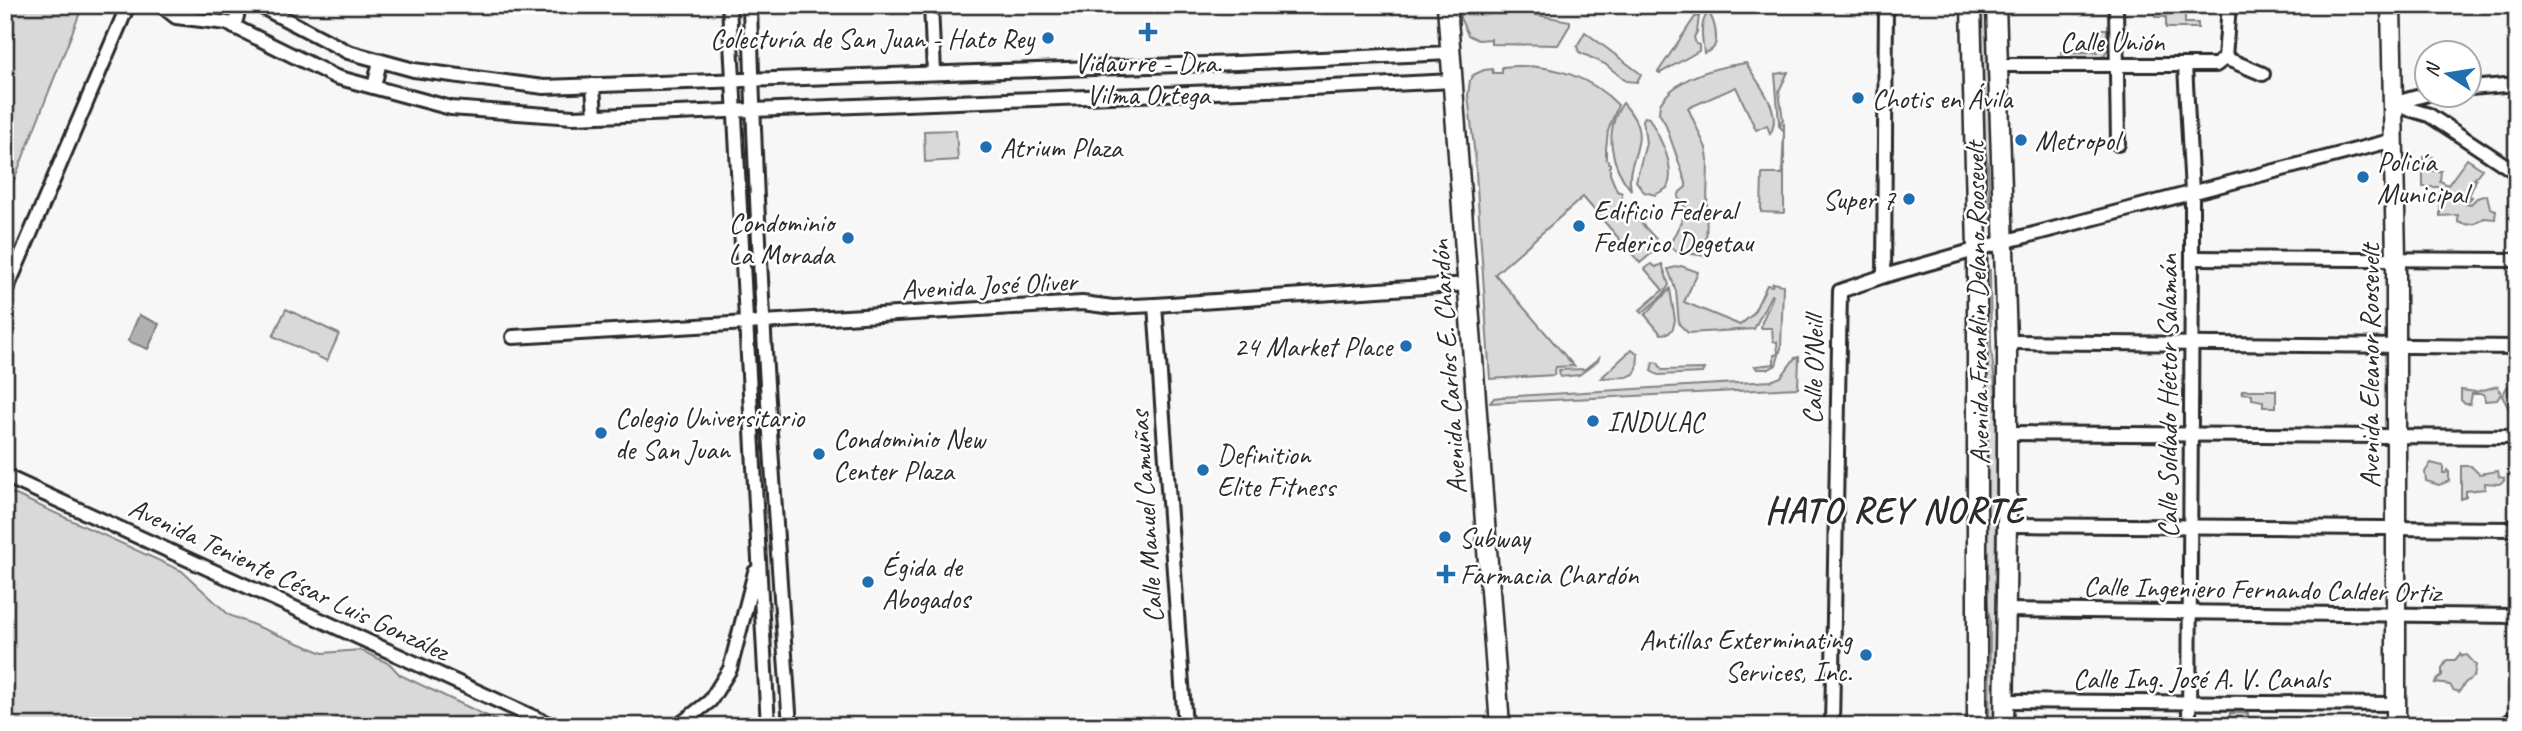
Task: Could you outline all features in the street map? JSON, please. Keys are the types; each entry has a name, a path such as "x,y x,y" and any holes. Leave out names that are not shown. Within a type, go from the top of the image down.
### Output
{"street":[{"path":"5,293 128,5"},
{"path":"161,5 176,17 227,23 336,77 451,108 573,117 1290,89 1452,80"},
{"path":"234,27 240,5"},
{"path":"258,5 348,52 414,70 544,87 1450,53"},
{"path":"729,5 768,726"},
{"path":"750,5 762,323 790,726"},
{"path":"931,5 934,73"},
{"name":"Avenida Carlos E. Chardón","path":"1447,5 1500,726"},
{"path":"1886,5 1884,276 2003,242 2394,140"},
{"name":"Avenida Franklin Delano Roosevelt","path":"1971,5 1978,249 1977,726"},
{"name":"Avenida Franklin Delano Roosevelt","path":"1996,5 2007,342 2004,726"},
{"path":"2116,5 2118,144"},
{"path":"2230,5 2225,58 2263,74"},
{"name":"Avenida Eleanor Roosevelt","path":"2391,5 2396,259 2396,726"},
{"name":"Calle Unión","path":"1997,65 2185,66 2216,65 2225,58"},
{"path":"374,87 380,61"},
{"name":"Calle Soldado Héctor Salamán","path":"2185,66 2192,192 2189,726"},
{"path":"2484,87 2517,84"},
{"path":"593,85 595,116"},
{"path":"2392,104 2414,98"},
{"path":"2392,104 2429,115 2515,171"},
{"path":"2192,258 2517,260"},
{"name":"Calle O'Neill","path":"1832,726 1839,295 1843,288 1884,276"},
{"name":"Avenida José Oliver","path":"513,337 1082,303 1113,307 1155,305 1469,284"},
{"name":"Calle Manuel Camuñas","path":"1155,305 1185,726"},
{"path":"2007,342 2517,347"},
{"path":"2007,433 2517,438"},
{"name":"Avenida Teniente César Luis González","path":"5,476 553,726"},
{"path":"2007,525 2517,529"},
{"path":"678,726 710,701 730,669 758,558"},
{"name":"Calle Ingeniero Fernando Calder Ortiz","path":"2006,610 2517,616"},
{"name":"Calle Ing. José A. V. Canals","path":"2005,701 2396,704"},
{"path":"2502,726 2517,716"}],"shaded area":[{"path":"5,5 83,5 5,203"},
{"path":"174,5 208,5 206,15"},
{"path":"1460,5 1481,5 1570,21 1570,25 1558,45 1491,44 1491,39 1478,40 1468,35 1460,18"},
{"path":"1976,5 1987,5 1994,219 1990,219 1988,167 1980,113"},
{"path":"2155,5 2194,5 2194,10 2185,10 2185,23 2198,23 2198,28 2166,28 2166,17 2155,17"},
{"path":"1708,12 1714,24 1716,39 1713,48 1704,53 1702,26"},
{"path":"1699,16 1694,37 1699,51 1658,72 1695,17"},
{"path":"2098,29 2107,29 2107,50 2104,56 2097,59 2062,59 2061,52 2097,52"},
{"path":"1585,32 1641,74 1637,82 1626,81 1605,64 1579,52 1577,46"},
{"path":"1746,63 1771,107 1774,116 1770,134 1767,125 1756,130 1736,87 1688,108 1706,148 1708,159 1706,251 1705,256 1675,251 1669,246 1687,210 1678,197 1686,183 1659,113 1660,104 1686,80 1722,67"},
{"path":"1502,67 1544,68 1571,75 1596,87 1618,105 1608,131 1606,159 1610,164 1610,174 1617,191 1622,193 1622,200 1630,205 1630,211 1656,239 1652,253 1640,263 1583,197 1495,274 1574,366 1556,367 1554,375 1490,379 1475,157 1468,95 1473,75 1492,69 1493,73 1502,73"},
{"path":"1788,72 1779,91 1783,120 1779,123 1775,74"},
{"path":"1623,103 1638,128 1639,139 1631,168 1631,190 1618,170 1612,148 1613,125"},
{"path":"1645,117 1649,118 1662,143 1670,171 1667,188 1655,195 1644,192 1636,181 1646,143 1643,120"},
{"path":"956,130 958,160 925,162 924,131"},
{"path":"1784,131 1784,213 1761,212 1762,174 1782,174"},
{"path":"2423,157 2433,157 2433,171 2441,171 2440,181 2448,185 2467,159 2482,169 2474,179 2476,180 2469,196 2472,197 2466,204 2470,205 2477,198 2487,195 2490,208 2496,210 2495,219 2484,218 2469,225 2458,222 2458,215 2440,216 2440,187 2423,187"},
{"path":"1651,264 1656,267 1662,264 1669,285 1663,295 1642,313 1640,310 1663,290 1645,269"},
{"path":"1681,266 1698,272 1684,302 1740,325 1753,314 1767,285 1783,285 1781,348 1776,365 1769,369 1757,369 1755,366 1774,364 1774,355 1778,354 1772,328 1761,328 1773,296 1771,295 1754,329 1688,333 1679,324 1676,291 1668,269"},
{"path":"1990,270 1991,347 1997,402 1994,726 1989,726 1990,622 1984,576 1985,271"},
{"path":"1670,289 1675,320 1669,333 1661,334 1645,315"},
{"path":"286,309 339,334 327,361 273,336"},
{"path":"139,315 159,324 148,349 128,341"},
{"path":"1632,349 1638,354 1634,374 1627,377 1601,378"},
{"path":"1799,357 1798,388 1490,403 1494,398 1501,397 1771,381 1781,377 1795,358"},
{"path":"1599,358 1579,375 1560,377 1559,370 1585,369"},
{"path":"1653,362 1658,363 1662,370 1704,369 1702,373 1658,375 1651,371"},
{"path":"2498,386 2501,394 2497,400 2485,401 2484,394 2472,394 2470,404 2461,400 2461,390 2476,392"},
{"path":"2507,387 2517,387 2517,409 2509,409 2502,396"},
{"path":"2242,390 2276,390 2276,407 2263,407 2263,401 2252,399 2252,394 2242,393"},
{"path":"2431,463 2443,466 2443,473 2447,470 2449,472 2449,481 2439,485 2426,481 2425,472"},
{"path":"2461,466 2471,466 2479,474 2498,471 2499,477 2504,478 2504,481 2499,484 2485,483 2485,489 2466,491 2466,497 2461,499"},
{"path":"5,490 182,571 229,615 323,653 360,650 390,664 400,675 508,726 5,726"},
{"path":"2460,654 2467,655 2476,665 2474,676 2459,692 2453,690 2450,685 2435,683 2442,675 2442,668 2447,660 2455,660"},
{"path":"2230,713 2248,713 2248,726 2229,726"}],"place":[{"name":"Vidaurre - Dra. Vilma Ortega","path":"1148,32"},
{"name":"Colecturía de San Juan - Hato Rey","path":"1048,38"},
{"name":"Chotis en Ávila","path":"1858,98"},
{"name":"Metropol","path":"2021,140"},
{"name":"Atrium Plaza","path":"986,147"},
{"name":"Policía Municipal","path":"2363,177"},
{"name":"Super 7","path":"1909,199"},
{"name":"Edificio Federal Federico Degetau","path":"1579,226"},
{"name":"Condominio La Morada","path":"848,238"},
{"name":"24 Market Place","path":"1406,346"},
{"name":"INDULAC","path":"1593,421"},
{"name":"Colegio Universitario de San Juan","path":"601,433"},
{"name":"Condominio New Center Plaza","path":"819,454"},
{"name":"Definition Elite Fitness","path":"1203,470"},
{"name":"Subway","path":"1445,537"},
{"name":"Farmacia Chardón","path":"1446,574"},
{"name":"Égida de Abogados","path":"868,582"},
{"name":"Antillas Exterminating Services, Inc.","path":"1866,655"}],"district":[{"name":"HATO REY NORTE","path":"1895,510"}]}
